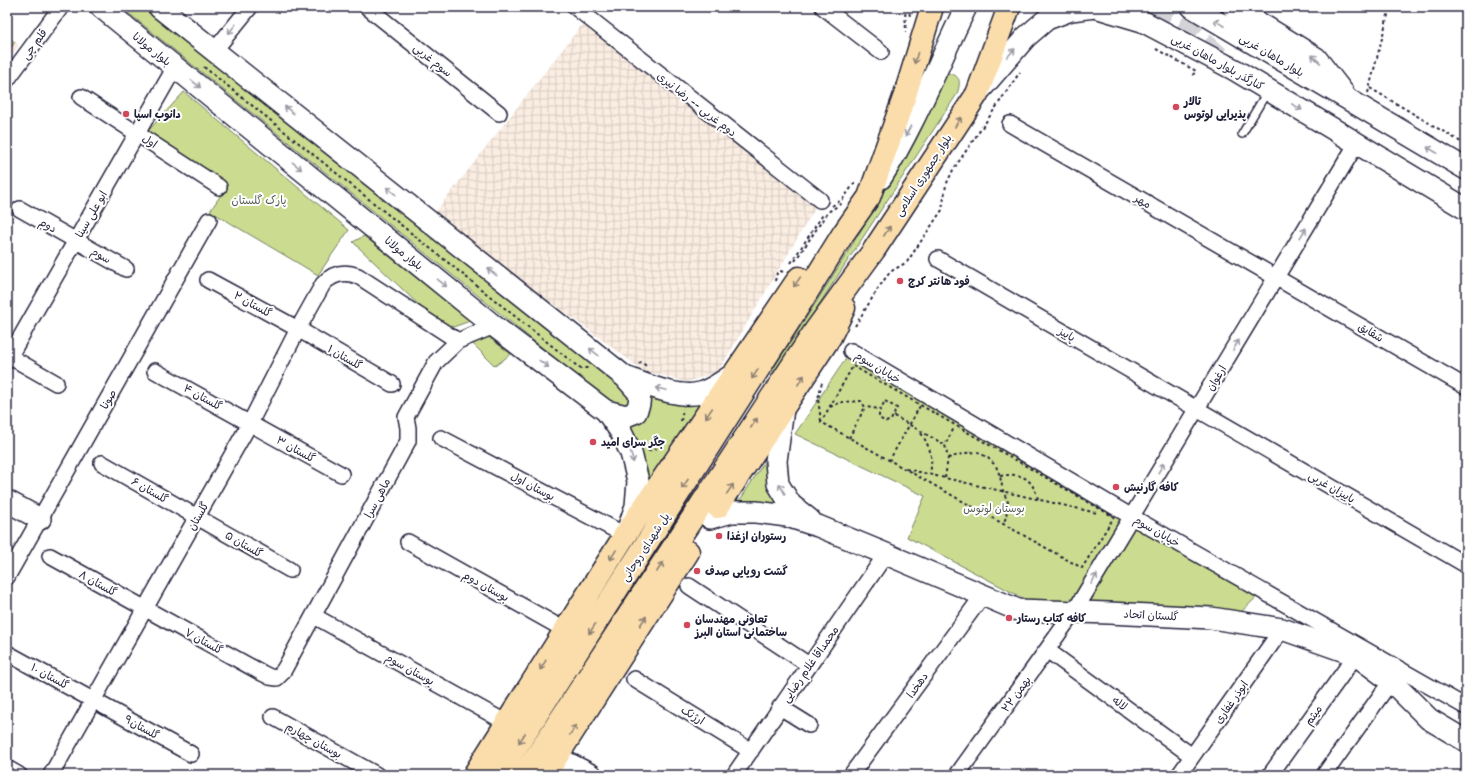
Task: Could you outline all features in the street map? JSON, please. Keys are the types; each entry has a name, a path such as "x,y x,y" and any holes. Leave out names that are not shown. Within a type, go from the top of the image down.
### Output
{"main road":[{"name":"بلوار مولانا","path":"101,7 494,326 606,411 621,432 631,453 638,481 636,506 625,535"},
{"path":"159,7 209,59 657,389 687,394 699,393 716,386 736,373"},
{"path":"474,775 625,535 811,260 843,234 862,185 905,95 915,26 932,7"},
{"path":"862,185 893,159 914,121 947,45 966,7"},
{"name":"بلوار جمهوری اسلامی","path":"524,775 815,331 874,250 977,94 1009,7"},
{"name":"کنارگذر بلوار ماهان غربی","path":"977,94 1026,37 1047,19 1071,10 1095,7 1142,21 1235,70 1357,143 1395,168 1466,209"},
{"path":"1115,7 1142,21"},
{"name":"بلوار ماهان غربی","path":"1233,7 1316,58 1355,105"},
{"name":"بلوار ماهان غربی","path":"1193,8 1355,105 1466,169"},
{"path":"1395,168 1466,194"},
{"name":"پل شهدای روحانی","path":"498,775 791,318 843,234"},
{"path":"591,775 550,766 710,518 830,337 874,250"},
{"path":"606,411 626,416 636,412 640,404 640,394 633,371"},
{"path":"783,408 776,461 778,484 791,505 818,526"},
{"path":"7,502 40,519"},
{"path":"710,518 732,512 756,512 787,516 818,526"},
{"name":"گلستان اتحاد","path":"818,526 1018,610 1211,618 1282,629 1356,655 1391,681 1429,719 1466,740"}],"street":[{"name":"قلم چی","path":"7,80 61,7"},
{"path":"209,59 250,7"},
{"name":"سوم غربی","path":"367,7 499,113"},
{"name":"دوم غربی -- رضا نیری","path":"575,7 820,200"},
{"path":"823,7 881,52"},
{"name":"ابو علی سینا","path":"8,357 175,67"},
{"name":"اول","path":"81,97 219,187"},
{"name":"مهر","path":"1010,124 1276,278"},
{"name":"ارغوان","path":"1074,612 1357,143"},
{"name":"دوم","path":"20,210 76,241"},
{"name":"صونا","path":"7,578 209,220"},
{"name":"سوم","path":"76,241 126,269"},
{"name":"پاییز","path":"938,259 1197,409"},
{"name":"گلستان","path":"51,775 250,423 298,329 328,278 336,274 353,274 358,276 458,341"},
{"name":"شقایق","path":"1276,278 1466,387"},
{"name":"گلستان ۲","path":"208,280 298,329"},
{"name":"ماهی سرا","path":"262,673 270,677 277,678 281,674 314,616 408,441 406,418 408,412 436,362 458,341 494,326"},
{"name":"گلستان ۱","path":"298,329 392,384"},
{"name":"خیابان سوم","path":"851,351 1132,517 1466,707"},
{"path":"8,357 56,383"},
{"name":"گلستان ۴","path":"155,371 250,423"},
{"name":"پاییزان غربی","path":"1197,409 1466,565"},
{"name":"گلستان ۳","path":"250,423 341,474"},
{"name":"بوستان اول","path":"441,438 625,535"},
{"name":"گلستان ۶","path":"102,463 197,517"},
{"name":"گلستان ۵","path":"197,517 290,570"},
{"name":"بوستان دوم","path":"408,542 565,630"},
{"name":"محمداقا غلام رضایی","path":"734,775 886,554"},
{"name":"گلستان ۸","path":"50,556 145,609"},
{"path":"689,586 809,665"},
{"name":"دهخدا","path":"851,775 983,595"},
{"name":"گلستان ۷","path":"145,609 262,673"},
{"name":"۲۲ بهمن","path":"957,775 1074,612"},
{"name":"بوستان سوم","path":"314,616 506,723"},
{"name":"ابوذر غفاری","path":"1179,775 1282,629"},
{"name":"لاله","path":"1047,650 1192,756"},
{"name":"گلستان ۱۰","path":"7,652 94,700"},
{"name":"میثم","path":"1270,775 1356,655"},
{"name":"ارژنک","path":"634,679 751,751"},
{"path":"1324,775 1391,681"},
{"name":"گلستان۹","path":"94,700 191,754"},
{"path":"780,707 808,725"},
{"name":"بوستان چهارم","path":"272,717 377,775"},
{"path":"7,768 20,775"}],"lane":[{"path":"1242,134 1268,90"}],"path":[{"path":"906,7 915,26"},
{"path":"910,7 915,26"},
{"path":"1355,105 1370,88 1390,7"},
{"path":"1150,45 1196,71 1192,76"},
{"path":"209,59 577,366 581,368 592,368"},
{"path":"855,327 879,287 890,272 907,262 942,210 946,185 953,170 1022,68"},
{"path":"1370,88 1466,145"},
{"path":"790,269 828,212 846,200 862,185"},
{"path":"787,274 779,274 776,283 777,273 780,271 785,272 826,210 844,199 862,185"},
{"path":"633,371 641,365 649,369"},
{"path":"821,422 853,366 1114,517"},
{"path":"821,422 818,400 823,379"},
{"path":"830,407 842,402 861,401 866,407 880,409"},
{"path":"885,401 897,408 894,416 891,420 886,422 879,418 878,412 885,401"},
{"path":"681,422 684,402"},
{"path":"889,461 921,405"},
{"path":"849,438 866,407"},
{"path":"894,416 945,445"},
{"path":"821,422 1082,568 1114,517"},
{"path":"945,478 948,458 945,445 956,426"},
{"path":"920,431 931,452 932,462 930,475"},
{"path":"648,451 670,444"},
{"path":"948,458 966,453 978,452 988,458 996,466 1003,491 1008,502 1006,517 1003,525"},
{"path":"903,469 1114,517"},
{"path":"1000,476 1010,474 1020,476 1029,481 1036,489 1038,499"}],"shaded area":[{"path":"588,17 820,200 718,372 687,382 644,371 433,215"},
{"path":"7,36 19,45 7,63"}],"green space":[{"path":"121,7 148,7 616,381 629,395 628,405 617,407 592,388"},
{"path":"7,37 15,42 7,54"},
{"path":"947,73 955,75 959,80 957,94 774,373 772,371 845,256 887,186"},
{"name":"پارک گلستان","path":"184,92 349,230 318,275 210,211 227,186 148,131"},
{"path":"364,236 470,321 445,330 353,242"},
{"path":"487,336 511,354 495,366 469,340"},
{"name":"بوستان لوتوس","path":"851,351 1266,588 1239,614 1036,605 907,537 925,496 795,434"},
{"path":"650,394 714,398 646,498 624,423"},
{"path":"770,453 786,509 736,504 742,497"}],"tunnel":[{"path":"1153,7 1185,26 1221,58"}],"place":[{"name":"تالار پذیرایی لوتوس","path":"1176,107"},
{"name":"دانوب اسپا","path":"126,114"},
{"name":"فود هانتر کرج","path":"900,281"},
{"name":"جگر سرای امید","path":"593,442"},
{"name":"کافه گارنیش","path":"1116,487"},
{"name":"رستوران ازغذا","path":"719,536"},
{"name":"گشت رویایی صدف","path":"697,571"},
{"name":"کافه کتاب رستار","path":"1009,618"},
{"name":"تعاونی مهندسان ساختمانی استان البرز","path":"687,625"}]}
